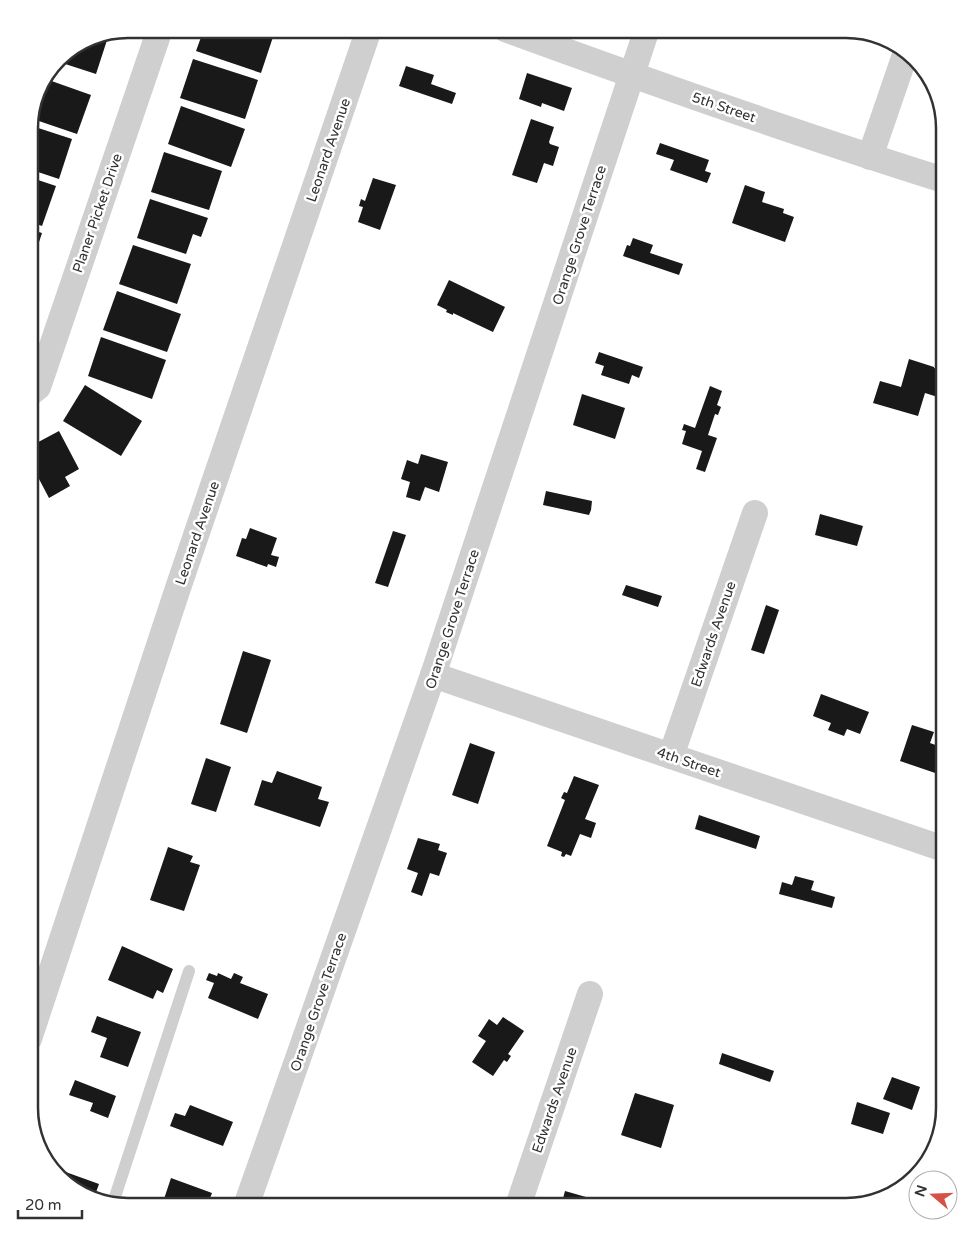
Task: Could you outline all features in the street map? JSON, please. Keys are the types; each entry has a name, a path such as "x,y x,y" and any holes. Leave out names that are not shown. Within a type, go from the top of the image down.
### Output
{"street":[{"name":"Planer Picket Drive","path":"38,387 157,38"},
{"name":"Leonard Avenue","path":"38,1012 178,588 366,38"},
{"name":"5th Street","path":"529,38 632,76 936,178"},
{"name":"Orange Grove Terrace","path":"249,1198 433,675 644,38"},
{"path":"870,157 904,59"},
{"name":"Edwards Avenue","path":"671,756 754,513"},
{"name":"4th Street","path":"433,675 936,846"},
{"name":"Edwards Avenue","path":"521,1198 590,994"}],"lane":[{"path":"115,1197 189,971"}],"building":[{"path":"201,38 273,38 261,73 196,51"},
{"path":"107,40 96,74 64,64 82,50"},
{"path":"193,59 258,80 245,119 180,98"},
{"path":"406,66 434,75 431,84 456,93 452,104 399,86"},
{"path":"527,73 572,88 564,111 542,103 541,107 519,99"},
{"path":"51,81 91,95 77,134 38,121 44,93"},
{"path":"181,106 245,129 231,167 168,144"},
{"path":"531,119 554,127 549,142 559,147 553,166 544,163 537,183 512,175"},
{"path":"38,128 72,139 59,179 38,172"},
{"path":"660,143 709,160 705,171 711,173 707,183 670,170 674,160 656,154"},
{"path":"164,152 222,171 209,210 151,192"},
{"path":"373,178 396,185 380,230 358,222 363,207 359,206 361,199 365,201"},
{"path":"38,180 56,186 42,226 38,224"},
{"path":"745,185 765,192 762,202 784,209 783,213 794,217 785,242 732,223"},
{"path":"150,199 208,218 201,237 193,234 186,254 137,238"},
{"path":"38,232 42,233 38,245"},
{"path":"633,238 653,245 650,253 683,264 679,275 623,256 627,245 630,246"},
{"path":"133,245 191,264 177,304 119,284"},
{"path":"449,280 505,307 493,332 453,313 453,315 446,312 447,310 437,305"},
{"path":"117,291 181,314 167,352 103,330"},
{"path":"101,337 166,360 152,399 88,376"},
{"path":"599,352 643,367 639,378 632,375 629,384 601,375 604,366 595,363"},
{"path":"909,359 936,369 936,396 925,393 918,416 873,403 880,381 901,387"},
{"path":"85,385 142,421 121,456 63,421"},
{"path":"710,386 722,391 717,405 721,407 718,415 715,414 708,435 717,438 705,472 696,469 702,451 682,444 686,431 682,430 684,424 695,428"},
{"path":"582,394 625,408 615,439 573,425"},
{"path":"59,431 79,469 65,477 70,486 49,498 38,477 38,442"},
{"path":"421,454 448,462 439,492 425,487 420,501 406,497 410,482 401,479 407,460 418,464"},
{"path":"546,491 592,501 589,515 543,505"},
{"path":"820,514 863,526 857,546 815,535"},
{"path":"250,528 277,538 271,555 279,557 276,567 268,564 267,567 236,556 242,538 246,539"},
{"path":"393,531 406,535 388,587 375,583"},
{"path":"626,585 662,596 658,607 622,595"},
{"path":"766,605 779,610 764,654 751,650"},
{"path":"243,651 271,660 247,733 220,724"},
{"path":"821,694 869,712 860,734 847,729 844,736 828,730 831,723 813,716"},
{"path":"912,725 934,732 930,743 936,745 936,773 900,761"},
{"path":"470,743 495,752 478,804 452,795"},
{"path":"206,758 231,767 216,812 191,804"},
{"path":"277,771 322,787 318,799 329,802 320,827 254,805 262,780 272,783"},
{"path":"574,776 599,785 585,819 596,823 591,838 580,834 571,856 566,854 564,857 561,856 562,852 547,846 565,800 561,798 564,792 567,793"},
{"path":"699,815 760,836 756,849 695,829"},
{"path":"418,838 440,844 438,850 447,853 439,876 430,873 422,896 411,892 418,873 407,869"},
{"path":"168,847 193,856 190,862 200,865 184,911 150,900"},
{"path":"795,876 814,881 811,890 835,897 832,908 779,894 782,882 792,885"},
{"path":"122,946 173,969 163,993 157,990 153,999 108,980"},
{"path":"209,973 217,976 218,973 231,979 234,973 243,977 240,983 268,994 258,1019 208,998 214,983 206,980"},
{"path":"97,1016 141,1032 128,1067 100,1057 107,1038 91,1032"},
{"path":"503,1017 524,1031 508,1054 511,1056 507,1062 504,1060 493,1076 472,1062 486,1041 478,1036 489,1019 497,1025"},
{"path":"722,1053 774,1071 770,1082 719,1064"},
{"path":"892,1077 920,1087 912,1110 883,1099"},
{"path":"75,1080 116,1096 108,1118 90,1111 93,1103 69,1095"},
{"path":"635,1093 674,1105 661,1148 621,1135"},
{"path":"857,1102 890,1113 883,1134 851,1124"},
{"path":"190,1105 233,1122 223,1146 170,1126 175,1113 185,1116"},
{"path":"65,1172 99,1184 96,1192 93,1191"},
{"path":"171,1178 212,1193 210,1198 164,1198"},
{"path":"565,1191 590,1198 563,1198"}]}
